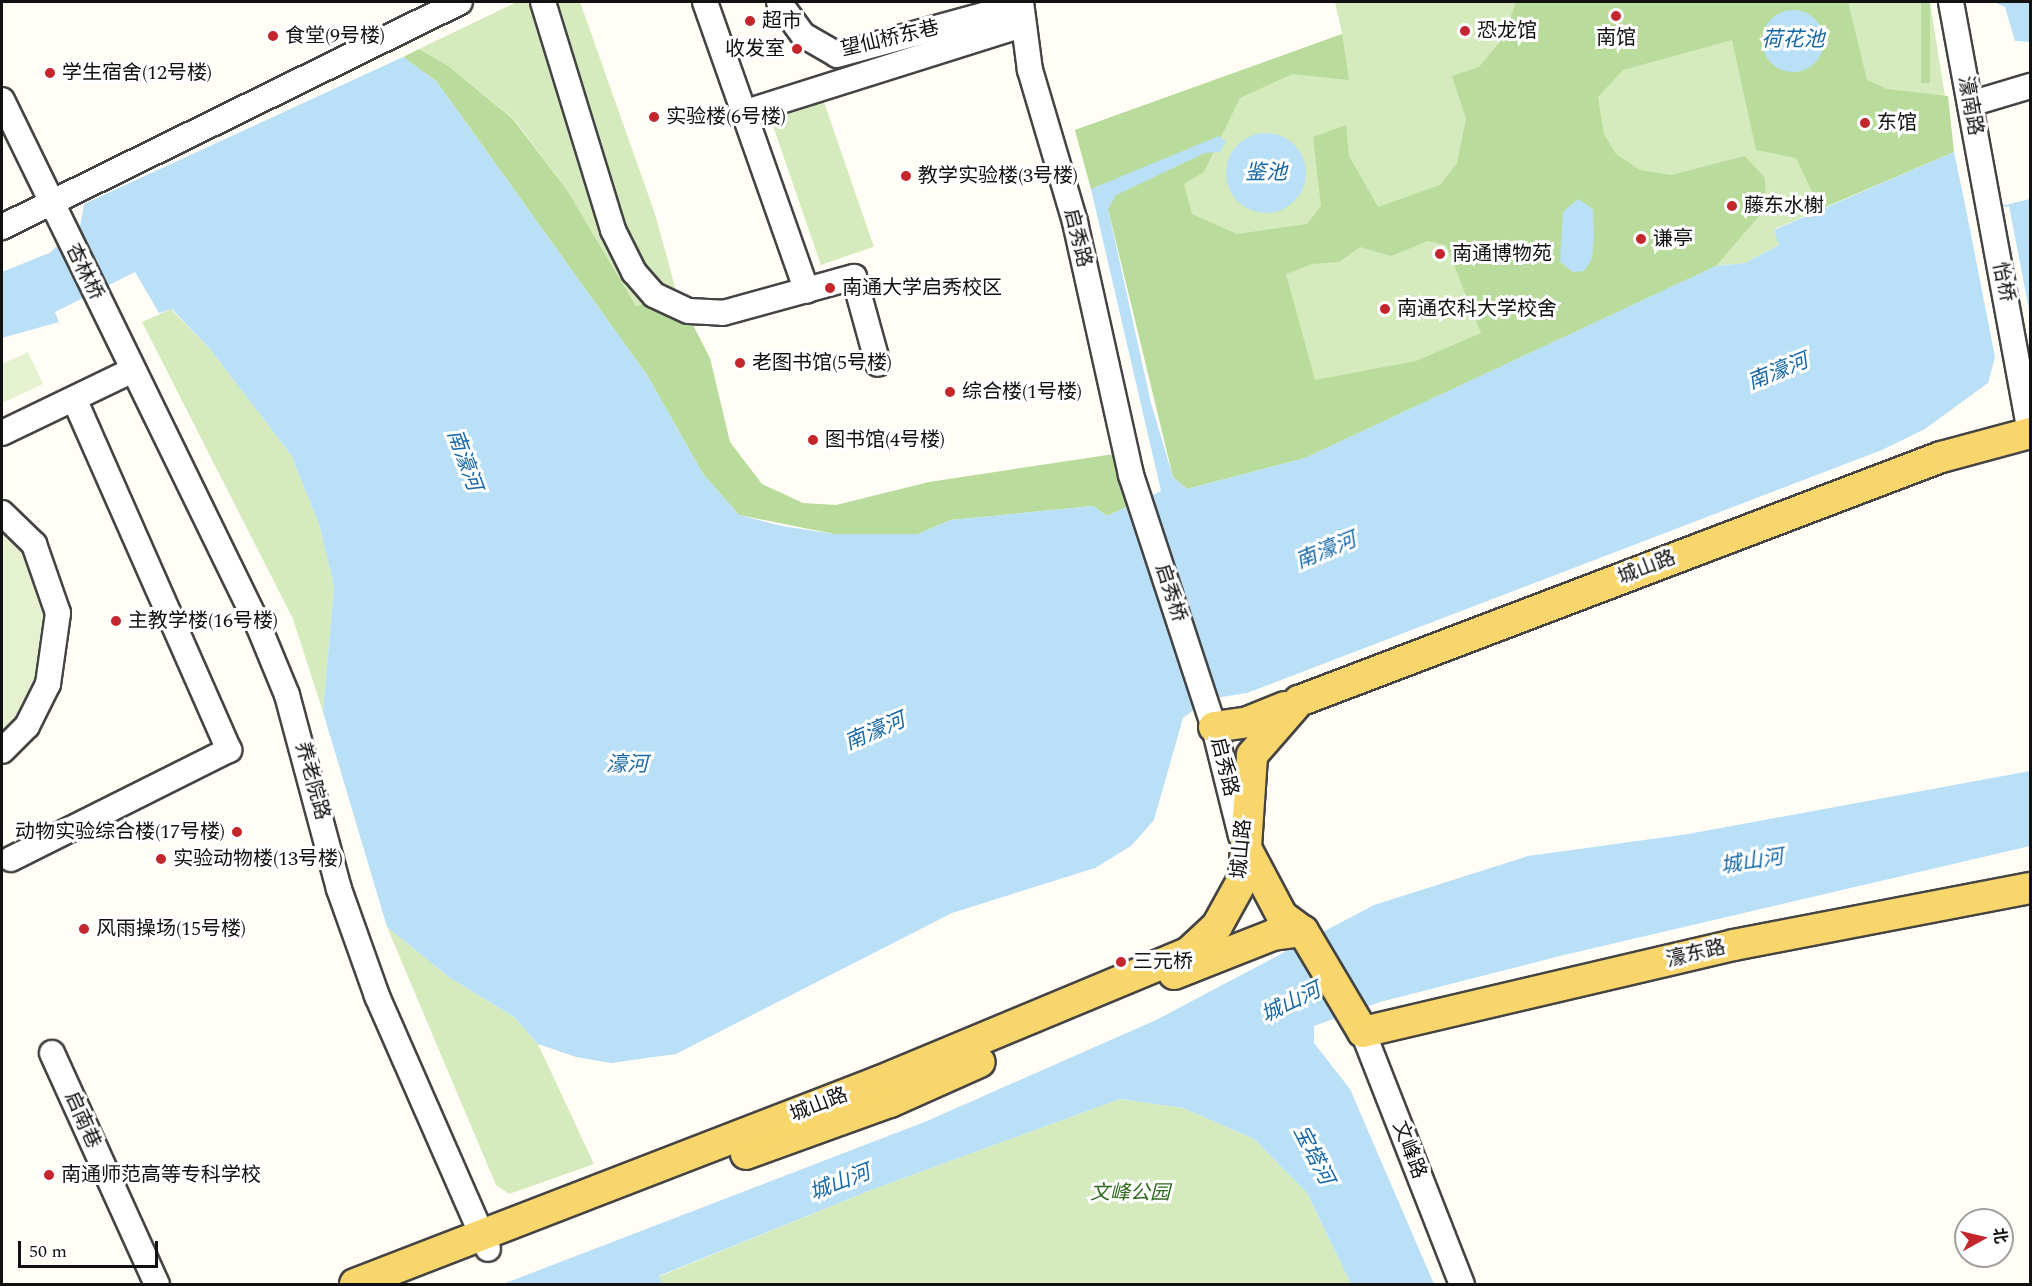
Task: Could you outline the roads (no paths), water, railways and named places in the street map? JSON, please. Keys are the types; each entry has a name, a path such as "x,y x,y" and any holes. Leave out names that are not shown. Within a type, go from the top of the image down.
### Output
{"main road":[{"name":"城山路","path":"401,1284 484,1241 880,1082 1188,953 1231,906 1244,877 1242,842 1252,755 1299,701 1941,457 2030,432"},
{"path":"1212,719 1266,717 1299,701"},
{"path":"1242,842 1282,916 1305,935 1359,1024"},
{"name":"濠东路","path":"1359,1024 1734,945 2031,888"},
{"name":"城山路","path":"355,1284 890,1102 1190,967 1273,935 1305,935"}],"street":[{"path":"2,227 53,210 460,2"},
{"path":"543,2 613,230 634,272 654,295 689,310 723,313 854,278 878,364"},
{"path":"705,2 746,112 807,291"},
{"name":"望仙桥东巷","path":"779,2 803,35 837,55 1021,11"},
{"name":"濠南路","path":"1951,2 1989,210"},
{"path":"746,112 1021,11"},
{"name":"启秀路","path":"1021,11 1075,222 1131,475"},
{"path":"1970,104 2031,86"},
{"path":"2,100 53,210"},
{"name":"杏林桥","path":"53,210 110,325"},
{"name":"怡桥","path":"1989,210 2030,432"},
{"name":"养老院路","path":"110,325 259,627 290,706 339,889 377,996 484,1241"},
{"path":"2,434 75,401 133,370"},
{"path":"11,859 229,750 75,401"},
{"name":"启秀桥","path":"1131,475 1212,719"},
{"path":"2,513 34,544 58,613 48,684 27,726 2,751"},
{"name":"启秀路","path":"1212,719 1242,842"},
{"name":"文峰路","path":"1359,1024 1462,1284"},
{"name":"启南巷","path":"52,1053 157,1284"}],"water":[{"path":"1994,2 2030,2 2030,42 2015,41 2005,7"},
{"name":"荷花池","path":"1793,10 1810,15 1815,19 1819,24 1824,41 1819,58 1815,63 1810,67 1793,72 1776,67 1771,63 1767,58 1762,41 1767,24 1771,19 1776,15"},
{"name":"濠河","path":"403,57 436,81 647,375 703,474 739,515 782,526 834,534 918,534 951,520 1093,506 1107,516 1161,491 1091,189 1219,136 1226,142 1220,152 1205,153 1116,195 1108,209 1151,403 1173,477 1187,489 1305,458 1716,266 1745,263 1779,245 1774,230 1954,152 1967,214 2030,199 2030,351 1995,357 1988,383 1925,429 1882,450 1247,693 1209,699 1183,718 1154,820 1131,846 1095,868 952,913 676,1054 611,1063 576,1057 538,1044 514,1017 450,978 387,927 323,712 334,586 319,524 291,455 210,349 172,309 159,313 135,272 55,312 59,322 2,338 2,272 49,253 80,227 84,204"},
{"name":"鉴池","path":"1258,133 1274,133 1295,144 1306,165 1306,181 1295,202 1274,213 1258,213 1244,207 1232,195 1226,181 1226,165 1232,151 1244,139"},
{"path":"1578,199 1593,209 1594,236 1592,259 1584,271 1573,272 1560,262 1563,212"},
{"path":"2030,771 2030,846 1560,956 1380,1002 1314,1026 1314,1043 1350,1089 1434,1284 1351,1284 1307,1193 1254,1139 1183,1108 1120,1099 871,1190 659,1276 662,1284 503,1284 927,1121 1156,1020 1374,905 1528,856 1688,834"}],"place":[{"name":"南馆","path":"1616,16"},
{"name":"超市","path":"750,21"},
{"name":"恐龙馆","path":"1465,31"},
{"name":"食堂(9号楼)","path":"273,36"},
{"name":"收发室","path":"797,49"},
{"name":"学生宿舍(12号楼)","path":"50,73"},
{"name":"实验楼(6号楼)","path":"654,117"},
{"name":"东馆","path":"1865,123"},
{"name":"教学实验楼(3号楼)","path":"906,176"},
{"name":"藤东水榭","path":"1732,206"},
{"name":"谦亭","path":"1641,239"},
{"name":"南通博物苑","path":"1440,254"},
{"name":"南通大学启秀校区","path":"830,288"},
{"name":"南通农科大学校舍","path":"1385,309"},
{"name":"老图书馆(5号楼)","path":"740,363"},
{"name":"综合楼(1号楼)","path":"950,392"},
{"name":"图书馆(4号楼)","path":"813,440"},
{"name":"主教学楼(16号楼)","path":"116,621"},
{"name":"动物实验综合楼(17号楼)","path":"237,832"},
{"name":"实验动物楼(13号楼)","path":"161,859"},
{"name":"风雨操场(15号楼)","path":"84,929"},
{"name":"三元桥","path":"1121,962"},
{"name":"南通师范高等专科学校","path":"49,1175"}],"water label":[{"name":"南濠河","path":"1778,372"},
{"name":"南濠河","path":"464,460"},
{"name":"南濠河","path":"1326,551"},
{"name":"南濠河","path":"875,732"},
{"name":"城山河","path":"1752,862"},
{"name":"城山河","path":"1291,1003"},
{"name":"宝塔河","path":"1313,1155"},
{"name":"城山河","path":"840,1183"}],"park label":[{"name":"文峰公园","path":"1130,1193"}]}
